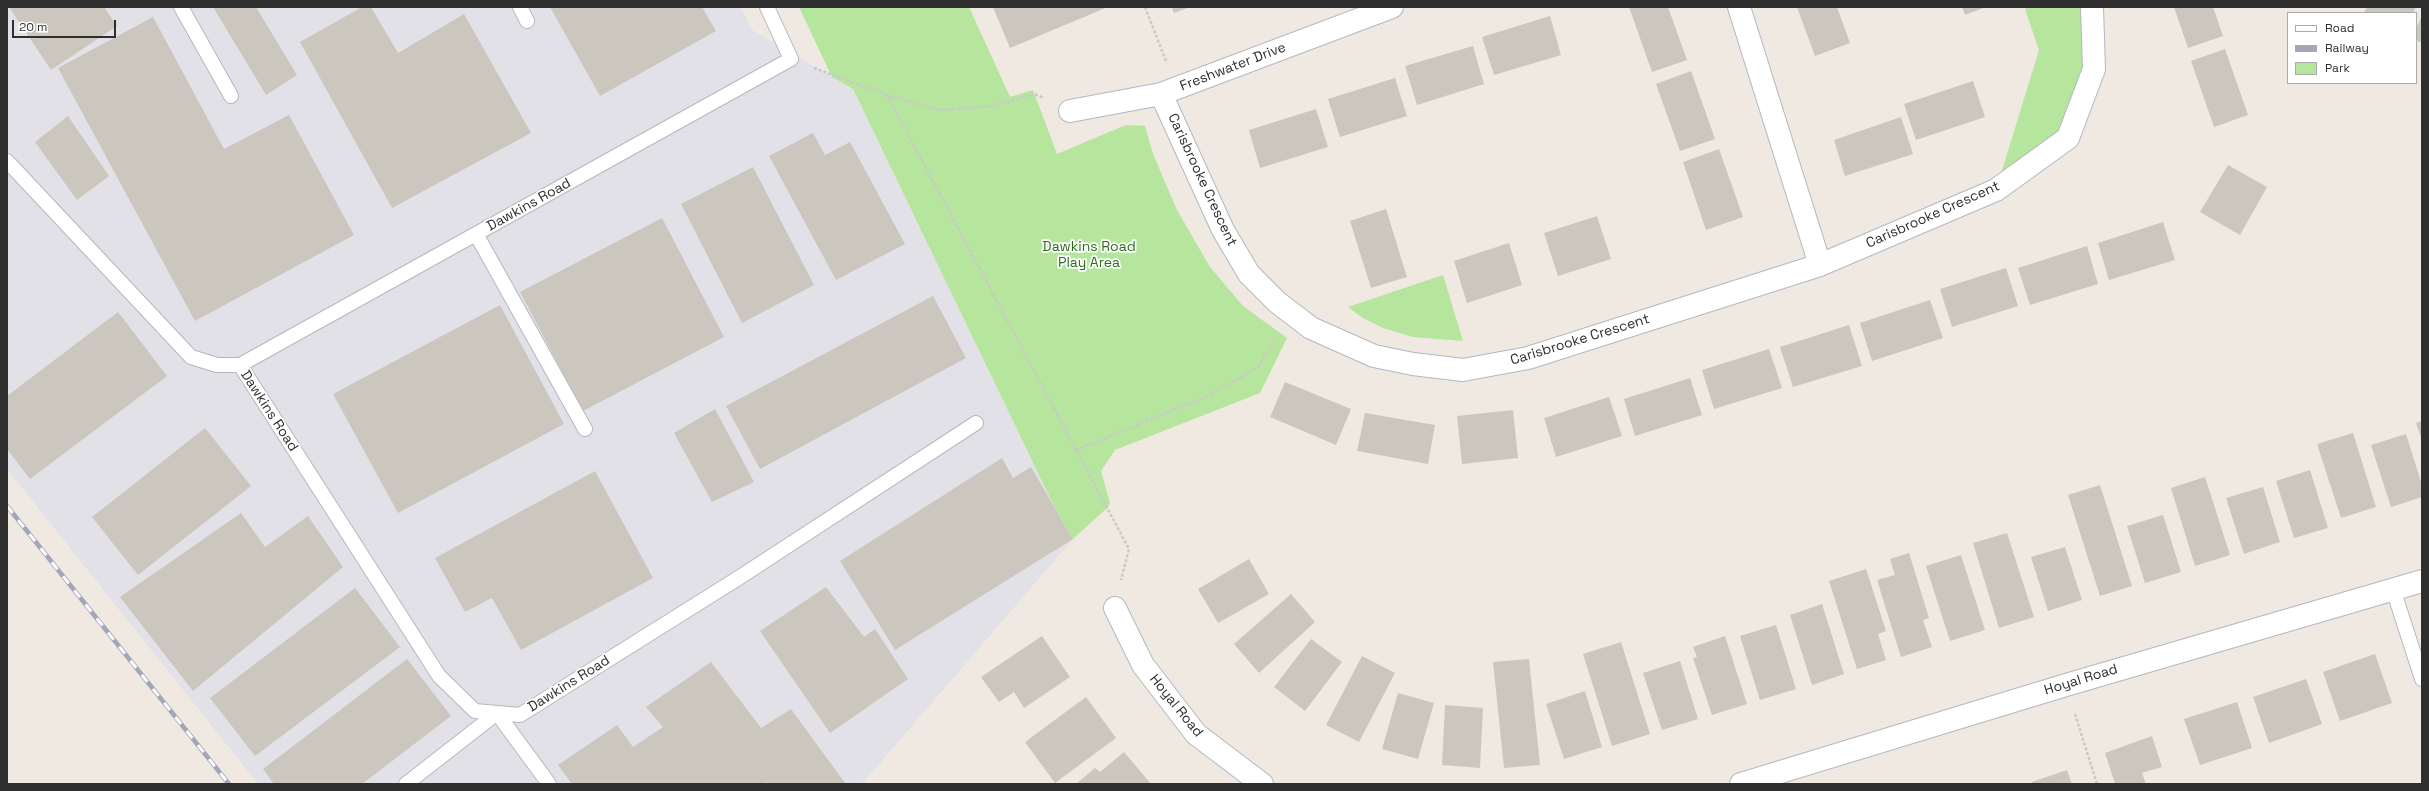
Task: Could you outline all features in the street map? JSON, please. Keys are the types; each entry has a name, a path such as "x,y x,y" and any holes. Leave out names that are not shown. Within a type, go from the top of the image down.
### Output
{"street":[{"name":"Freshwater Drive","path":"1070,111 1169,91 1392,7"},
{"path":"1739,7 1820,265"},
{"name":"Carisbrooke Crescent","path":"1169,91 1223,230 1249,274 1293,314 1311,328 1374,356 1413,364 1463,370 1528,358 1820,265 1996,190 2068,138 2094,69 2092,7"},
{"name":"Hoyal Road","path":"1741,784 2066,685 2422,581"},
{"name":"Hoyal Road","path":"1115,608 1143,665 1196,734 1262,784"}],"lane":[{"path":"181,7 231,96"},
{"path":"520,7 527,21"},
{"path":"767,7 791,59"},
{"name":"Dawkins Road","path":"791,59 240,365 439,676 475,711 520,715 740,577 976,423"},
{"path":"7,161 191,357 217,365 240,365"},
{"path":"476,234 585,429"},
{"path":"2393,589 2422,679"},
{"path":"406,784 497,713 549,784"}],"path":[{"path":"1145,7 1169,91"},
{"path":"791,59 887,95 938,110 994,106 1034,94 1070,111"},
{"path":"887,95 1128,549 1115,608"},
{"path":"1076,450 1205,397 1256,370 1293,314"},
{"path":"2066,685 2096,784"}],"shaded area":[{"path":"7,7 741,7 752,30 853,89 1053,504 1073,539 862,784 258,784 7,469"}],"green space":[{"name":"Dawkins Road Play Area","path":"799,7 969,7 1010,97 1033,90 1057,154 1126,125 1145,126 1153,154 1177,210 1210,267 1243,306 1287,338 1260,393 1115,450 1101,471 1110,503 1107,508 1073,539 1053,504 853,89 832,77"},
{"path":"2030,7 2092,7 2094,69 2068,138 1996,190 2039,50 2025,9"},
{"path":"1443,275 1463,341 1413,337 1383,328 1363,318 1348,307"}],"building":[{"path":"9,7 104,7 117,26 51,70"},
{"path":"213,7 256,7 297,75 266,95"},
{"path":"362,7 371,7 398,53 464,14 531,133 392,208 300,42"},
{"path":"550,7 702,7 716,31 600,96"},
{"path":"993,7 1108,7 1010,48"},
{"path":"1172,7 1190,7 1174,13"},
{"path":"1629,7 1668,7 1687,60 1652,72"},
{"path":"1797,7 1837,7 1850,43 1815,56"},
{"path":"1962,7 1986,7 1965,15"},
{"path":"2174,7 2213,7 2223,36 2188,48"},
{"path":"2367,7 2416,7 2414,12 2364,12"},
{"path":"1550,16 1561,55 1494,75 1482,37"},
{"path":"2422,16 2422,43 2417,40 2417,26"},
{"path":"153,17 224,149 289,115 354,235 195,321 58,68"},
{"path":"1473,46 1484,84 1417,105 1405,66"},
{"path":"2225,49 2248,115 2214,127 2191,61"},
{"path":"1691,71 1715,139 1680,151 1656,84"},
{"path":"1395,78 1407,116 1340,137 1328,99"},
{"path":"1973,81 1985,117 1916,140 1904,104"},
{"path":"1316,109 1328,147 1260,168 1249,130"},
{"path":"68,116 109,176 77,200 35,142"},
{"path":"1901,117 1913,154 1845,176 1834,140"},
{"path":"813,133 825,155 850,142 905,244 836,280 769,156"},
{"path":"1719,149 1743,217 1706,230 1683,162"},
{"path":"2228,165 2267,187 2240,235 2200,212"},
{"path":"753,167 814,285 742,323 681,204"},
{"path":"1386,209 1407,277 1371,288 1350,221"},
{"path":"1597,216 1611,259 1558,276 1544,233"},
{"path":"662,218 724,337 583,411 520,292"},
{"path":"2163,222 2175,260 2109,280 2098,243"},
{"path":"1509,243 1522,285 1467,303 1454,261"},
{"path":"2087,246 2098,284 2030,305 2018,268"},
{"path":"2006,268 2018,306 1952,327 1940,289"},
{"path":"933,296 966,358 760,469 726,406"},
{"path":"1930,300 1943,338 1872,361 1860,323"},
{"path":"500,305 564,424 398,513 333,394"},
{"path":"118,312 167,376 30,479 7,449 7,396"},
{"path":"1849,325 1862,366 1793,387 1780,347"},
{"path":"1769,349 1782,388 1714,409 1702,370"},
{"path":"1690,378 1702,415 1635,436 1624,399"},
{"path":"1285,382 1351,409 1336,445 1270,417"},
{"path":"1609,397 1622,436 1556,457 1544,418"},
{"path":"715,409 754,482 712,502 674,433"},
{"path":"1513,410 1518,458 1462,464 1457,416"},
{"path":"1365,413 1435,425 1428,464 1357,451"},
{"path":"2422,421 2422,440 2416,423"},
{"path":"205,428 251,486 138,575 92,517"},
{"path":"2353,433 2376,507 2341,518 2317,444"},
{"path":"2406,434 2422,485 2422,497 2391,507 2371,445"},
{"path":"1002,458 1013,478 1031,467 1073,539 895,650 840,561"},
{"path":"2310,470 2328,528 2294,538 2276,481"},
{"path":"595,471 653,578 521,650 492,598 465,612 435,558"},
{"path":"2205,477 2230,555 2195,566 2171,488"},
{"path":"2100,485 2132,586 2100,596 2068,495"},
{"path":"2263,487 2280,542 2244,554 2226,498"},
{"path":"241,513 265,547 308,516 343,567 193,691 120,597"},
{"path":"2163,515 2181,572 2145,583 2127,526"},
{"path":"2007,533 2034,617 1999,628 1973,543"},
{"path":"2065,547 2082,600 2048,611 2031,557"},
{"path":"1909,553 1929,618 1923,620 1932,647 1901,657 1877,580 1895,575 1890,559"},
{"path":"1961,555 1985,630 1950,641 1926,566"},
{"path":"1249,559 1269,594 1218,623 1198,589"},
{"path":"1866,569 1886,631 1878,634 1886,660 1857,669 1829,581"},
{"path":"826,587 864,637 875,629 908,679 830,733 760,631"},
{"path":"355,588 400,647 255,756 210,698"},
{"path":"1291,594 1315,622 1259,673 1234,644"},
{"path":"1822,604 1844,674 1812,685 1790,615"},
{"path":"1776,625 1796,689 1760,700 1740,636"},
{"path":"1042,636 1070,677 1024,708 1014,692 999,702 981,677"},
{"path":"1725,636 1747,704 1712,715 1693,658 1697,657 1693,647"},
{"path":"1311,639 1342,662 1305,711 1274,687"},
{"path":"1621,642 1650,734 1612,746 1583,654"},
{"path":"2375,654 2392,703 2340,721 2323,672"},
{"path":"1362,656 1395,673 1359,742 1326,725"},
{"path":"407,659 451,716 362,784 274,784 263,769"},
{"path":"1529,659 1540,765 1504,768 1493,662"},
{"path":"1680,661 1698,719 1662,730 1643,673"},
{"path":"711,662 761,728 791,709 845,783 769,784 767,782 764,784 572,784 558,765 617,725 633,747 663,727 646,707"},
{"path":"2306,679 2322,724 2269,743 2253,697"},
{"path":"1585,691 1602,747 1564,759 1546,704"},
{"path":"1398,693 1434,703 1418,759 1382,749"},
{"path":"1086,697 1116,738 1055,783 1025,742"},
{"path":"2237,702 2252,748 2200,765 2184,719"},
{"path":"1445,705 1483,708 1480,768 1442,765"},
{"path":"2152,736 2162,767 2142,773 2146,784 2115,784 2105,753"},
{"path":"1124,752 1151,784 1076,784 1095,768 1100,772"},
{"path":"2067,770 2072,784 2033,784 2032,782"}],"railway":[{"path":"7,506 229,784"}]}
